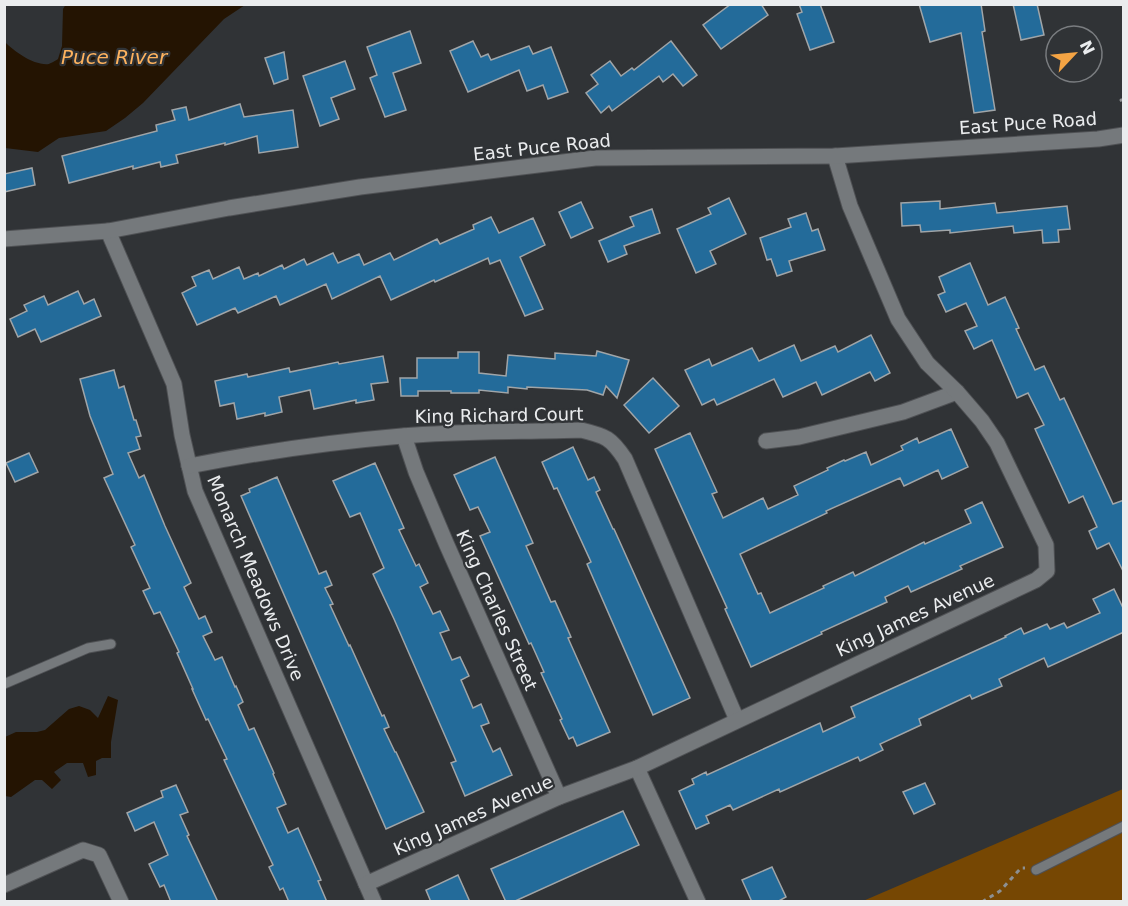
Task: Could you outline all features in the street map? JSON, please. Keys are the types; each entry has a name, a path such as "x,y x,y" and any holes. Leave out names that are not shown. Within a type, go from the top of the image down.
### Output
{"street":[{"name":"East Puce Road","path":"4,239 108,231 229,208 360,187 595,158 835,156 1124,135"},
{"name":"King James Avenue","path":"366,884 559,797 637,768 1036,580 1047,571 1046,545 997,443 957,392 927,363 898,319 850,206 835,156"},
{"name":"Monarch Meadows Drive","path":"108,231 174,384 182,435 195,491 374,902"},
{"path":"766,441 799,437 903,412 957,392"},
{"name":"King Richard Court","path":"189,466 318,445 404,436 581,430 604,436 616,446 625,459 737,720"},
{"name":"King Charles Street","path":"404,436 416,472 451,554 559,797"},
{"path":"637,768 698,902"},
{"path":"4,885 83,850 99,855 121,902"}],"lane":[{"path":"4,684 88,648 111,644"},
{"path":"1036,870 1124,826"}],"path":[{"path":"1124,100 1121,100 1124,105"},
{"path":"982,902 999,891 1021,868 1036,870"}],"shaded area":[{"path":"1123,789 1123,901 863,901"}],"water":[{"name":"Puce River","path":"66,4 245,5 224,19 143,103 106,131 59,138 38,152 5,148 5,42 37,63 49,64 57,60 62,46 63,9"},
{"path":"108,696 118,700 111,742 111,758 96,761 96,775 88,777 83,763 67,763 54,772 61,780 52,789 42,780 35,780 11,797 5,796 5,737 16,732 45,730 69,709 79,706 90,710 98,718"}],"building":[{"path":"731,4 761,4 768,15 721,49 703,25"},
{"path":"799,4 820,4 834,42 810,50 797,14 802,12"},
{"path":"919,4 981,4 985,31 982,32 995,110 974,113 961,33 930,42"},
{"path":"1013,4 1037,4 1044,35 1021,40"},
{"path":"410,31 421,63 393,73 406,110 385,117 370,78 377,75 367,47"},
{"path":"473,41 481,57 488,54 491,60 529,46 533,54 551,47 568,92 548,99 543,85 527,91 519,70 468,92 450,51"},
{"path":"671,41 697,75 683,86 673,74 663,82 659,76 612,111 609,106 601,113 586,93 598,84 591,75 610,61 621,76 632,68 634,70"},
{"path":"284,52 288,79 274,84 265,58"},
{"path":"345,61 355,89 331,98 339,119 320,126 303,76"},
{"path":"240,104 244,117 293,110 298,147 259,153 257,136 176,155 178,163 161,167 160,162 133,169 133,166 69,183 62,156 157,131 156,125 175,120 172,110 186,107 189,120"},
{"path":"32,168 35,185 4,192 4,174"},
{"path":"729,198 746,234 710,251 716,264 696,273 677,229 711,214 708,208"},
{"path":"940,201 940,209 995,203 997,213 1067,206 1070,229 1058,230 1059,242 1043,243 1042,230 1014,233 1013,226 950,233 950,230 921,232 920,225 902,226 901,203"},
{"path":"581,202 593,228 571,238 559,212"},
{"path":"652,209 660,233 624,246 627,254 608,262 599,241 634,226 630,217"},
{"path":"806,213 812,231 818,229 825,250 789,261 792,271 777,276 771,259 767,260 760,238 791,227 788,219"},
{"path":"491,217 499,233 533,218 545,245 520,257 543,309 525,316 500,260 490,264 488,258 391,300 380,276 332,299 326,284 280,305 276,296 238,313 235,308 197,325 182,293 196,286 192,277 209,270 213,279 239,267 244,279 258,273 259,276 282,265 284,269 304,259 307,265 333,253 338,263 359,254 364,265 390,253 394,260 437,239 440,244 474,229 473,225"},
{"path":"970,263 988,305 1005,297 1019,328 1016,329 1035,370 1044,366 1060,400 1064,398 1113,504 1124,500 1124,573 1109,543 1097,549 1089,531 1097,527 1083,496 1069,503 1035,429 1044,425 1028,393 1017,398 992,340 974,349 965,331 977,326 966,303 946,312 938,295 945,292 939,277"},
{"path":"78,291 84,304 94,299 101,316 41,342 35,329 18,337 10,319 27,311 24,305 44,296 48,305"},
{"path":"871,335 890,373 875,381 870,372 822,395 816,382 783,397 774,379 717,405 714,399 702,405 685,370 709,359 712,366 752,348 759,361 794,345 801,361 835,346 838,352"},
{"path":"597,351 629,360 617,398 606,386 603,395 587,390 508,387 508,393 479,390 479,393 418,391 418,396 401,396 400,378 417,378 417,358 458,358 458,352 479,352 479,373 506,376 508,355 555,359 555,353 596,356"},
{"path":"383,356 388,382 371,384 374,400 356,403 356,400 314,409 310,390 279,397 282,412 237,419 234,403 220,406 215,381 247,374 248,377 289,368 290,372"},
{"path":"114,370 119,388 124,386 141,436 136,437 140,449 128,453 139,478 144,475 191,583 184,587 199,619 205,616 212,632 203,636 215,660 222,657 243,702 238,705 249,730 254,728 274,773 286,804 277,808 288,833 298,828 321,880 318,881 327,902 289,902 283,888 280,890 269,867 273,865 224,760 227,759 192,689 177,653 179,652 160,612 154,614 143,591 150,588 131,547 135,545 104,478 113,474 90,416 80,379"},
{"path":"653,378 679,406 649,433 624,405"},
{"path":"951,429 968,467 942,479 938,470 904,486 900,478 826,511 827,513 740,554 758,594 761,593 770,613 853,572 855,576 924,542 925,544 971,523 965,510 982,502 1003,547 960,566 962,569 911,592 908,586 885,597 887,602 751,667 725,609 727,608 655,449 690,433 717,492 712,494 723,518 763,498 768,509 798,495 794,486 844,460 866,452 871,465 903,450 901,446 917,438 919,443"},
{"path":"573,447 588,480 594,477 600,490 596,492 690,698 653,715 587,564 591,562 557,488 554,489 542,462"},
{"path":"29,453 38,472 15,482 6,463"},
{"path":"495,457 533,543 526,546 551,602 555,601 571,637 568,638 610,732 577,746 573,737 569,739 560,720 562,719 541,673 544,672 480,536 490,532 478,507 470,510 454,475"},
{"path":"375,463 404,528 399,530 416,566 419,564 428,583 420,587 433,614 440,611 449,630 440,633 452,660 460,657 469,676 461,680 473,708 481,704 489,723 481,726 493,752 500,748 512,775 465,796 451,763 456,761 373,574 384,568 360,513 350,517 333,481"},
{"path":"277,477 319,574 326,571 332,585 325,588 333,604 330,605 382,716 384,715 389,727 384,729 424,812 386,829 241,496 250,492 249,489"},
{"path":"1114,589 1124,610 1124,632 1048,667 1044,658 999,679 1002,686 972,699 970,695 919,719 921,725 880,744 883,750 860,761 858,757 733,810 730,805 706,816 709,823 696,829 679,791 694,784 692,779 706,772 707,775 820,723 823,732 855,717 851,707 1006,637 1021,628 1024,634 1047,624 1050,629 1064,623 1067,628 1100,613 1093,599"},
{"path":"925,783 935,804 914,814 903,792"},
{"path":"176,785 188,812 180,815 189,835 187,836 218,902 171,902 164,885 160,887 149,864 168,855 154,822 135,831 127,813 163,797 161,791"},
{"path":"623,811 639,845 513,902 506,902 491,869"},
{"path":"772,867 786,897 777,902 752,902 742,880"},
{"path":"458,875 470,902 431,902 426,890"}]}
